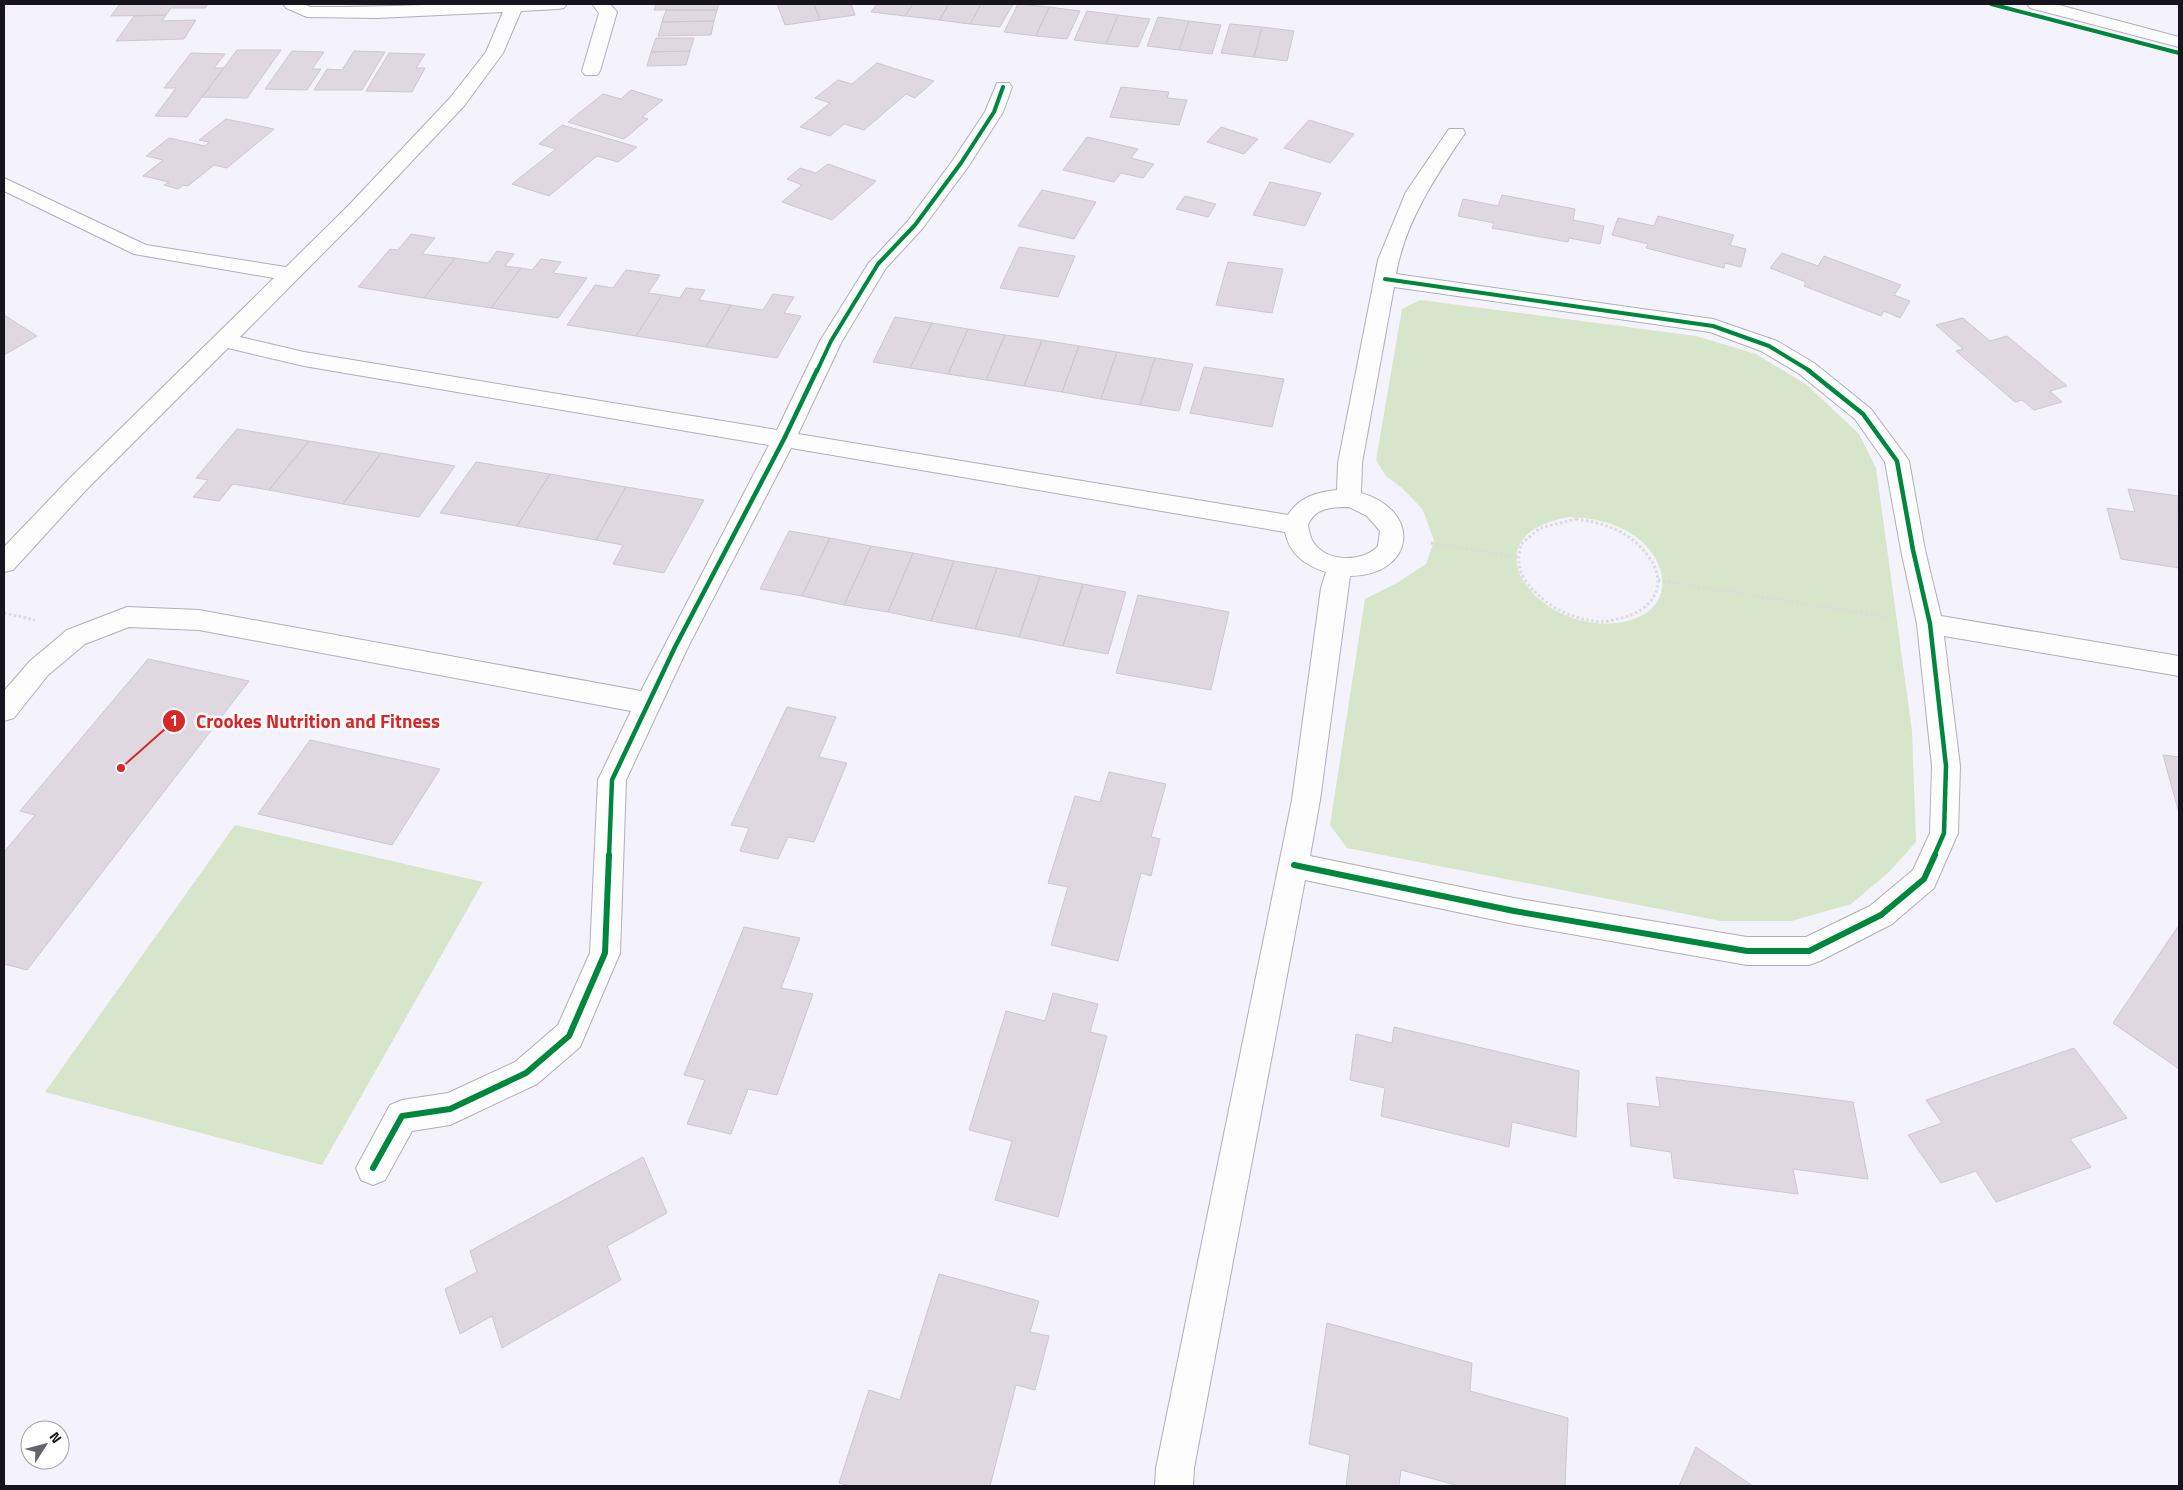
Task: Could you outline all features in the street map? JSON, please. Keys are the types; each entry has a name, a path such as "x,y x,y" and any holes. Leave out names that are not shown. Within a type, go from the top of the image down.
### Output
{"street":[{"path":"292,4 307,12 377,13 558,4"},
{"path":"591,71 608,16 608,12 601,4"},
{"path":"2036,4 2179,42"},
{"path":"4,563 78,484 355,210 457,102 494,53 515,5"},
{"path":"373,1168 402,1116 450,1109 459,1105 526,1073 570,1036 605,953 612,780 676,647 784,439 831,341 878,264 915,226 961,163 994,112 1003,86"},
{"path":"1349,498 1350,463 1388,260 1416,192 1456,133"},
{"path":"4,184 142,250 291,274"},
{"path":"1294,865 1514,911 1747,952 1809,951 1881,915 1924,879 1944,833 1946,766 1930,624 1913,550 1897,461 1863,414 1806,368 1769,346 1713,326 1385,278"},
{"path":"224,340 304,358 1296,526"},
{"path":"1349,498 1363,501 1377,509 1387,520 1393,537 1388,552 1372,564 1350,568 1326,564 1311,556 1302,546 1296,526 1303,511 1314,503 1325,499 1349,498"},
{"path":"1174,1486 1177,1459 1306,800 1334,588 1340,566"},
{"path":"4,710 40,668 76,637 127,617 199,620 649,703"},
{"path":"1930,624 2179,666"}],"path":[{"path":"1576,519 1598,522 1620,530 1639,543 1652,559 1658,580 1657,592 1648,606 1632,616 1612,621 1588,621 1565,614 1544,603 1529,588 1520,572 1518,558 1523,540 1536,528 1554,521 1576,519"},
{"path":"1393,537 1518,558"},
{"path":"1658,580 1930,624"}],"green space":[{"path":"1420,300 1696,336 1756,354 1807,385 1859,434 1876,468 1912,731 1916,842 1889,872 1851,904 1791,921 1721,921 1347,848 1330,825 1365,599 1397,583 1426,564 1434,541 1423,510 1403,489 1386,476 1376,460 1402,309","holes":["1570,517 1620,527 1635,536 1656,559 1661,572 1662,585 1659,598 1652,608 1640,617 1623,622 1592,623 1564,615 1541,601 1524,582 1517,562 1520,543 1537,527"]},
{"path":"235,825 483,882 322,1165 45,1092"}],"building":[{"path":"120,4 208,4 205,8 171,8 166,15 111,16"},
{"path":"656,4 719,4 717,10 654,10"},
{"path":"777,4 814,4 820,20 785,25"},
{"path":"814,4 851,4 855,15 820,20"},
{"path":"877,4 913,4 905,16 871,12"},
{"path":"913,4 949,4 940,20 905,16"},
{"path":"949,4 981,4 970,24 939,20"},
{"path":"981,4 1013,4 1000,27 970,24"},
{"path":"1018,4 1049,7 1036,36 1004,32"},
{"path":"1049,7 1080,11 1067,39 1036,36"},
{"path":"666,10 717,10 714,21 662,22"},
{"path":"1087,11 1118,15 1106,44 1074,40"},
{"path":"166,15 162,21 196,20 184,39 116,41 134,16"},
{"path":"1118,15 1150,19 1138,47 1106,44"},
{"path":"1158,17 1189,21 1179,50 1147,46"},
{"path":"714,21 711,35 658,36 662,22"},
{"path":"1189,21 1221,25 1212,54 1179,50"},
{"path":"1230,24 1262,27 1254,57 1221,53"},
{"path":"1262,27 1294,31 1287,61 1254,57"},
{"path":"656,38 694,38 690,51 651,52"},
{"path":"237,50 281,50 247,98 202,97"},
{"path":"292,51 324,52 312,69 321,69 307,90 265,89"},
{"path":"354,51 385,52 362,90 314,90 327,69 342,70"},
{"path":"690,51 686,65 647,66 651,52"},
{"path":"191,53 225,54 214,68 224,68 187,117 155,116 176,88 164,88"},
{"path":"389,53 425,54 416,68 425,68 412,92 366,91"},
{"path":"877,63 934,81 915,98 906,94 864,130 844,124 830,136 800,127 830,103 815,98 838,80 852,84"},
{"path":"1121,87 1169,92 1167,98 1187,100 1179,125 1110,117"},
{"path":"631,90 663,100 642,117 648,119 624,139 568,122 603,94 621,99"},
{"path":"226,119 274,129 227,168 214,165 188,186 183,185 178,189 164,185 169,182 143,176 163,160 146,156 169,138 205,146 209,142 199,140"},
{"path":"1309,120 1354,134 1330,163 1284,148"},
{"path":"562,125 637,147 618,162 597,156 549,196 512,184 556,149 539,144"},
{"path":"1221,127 1258,139 1244,154 1207,142"},
{"path":"1087,137 1138,149 1131,158 1154,164 1143,178 1121,173 1114,182 1063,170"},
{"path":"828,164 876,181 832,220 782,202 802,185 787,179 800,168 816,173"},
{"path":"1270,182 1321,193 1305,226 1253,215"},
{"path":"1042,190 1096,202 1074,239 1018,226"},
{"path":"1502,195 1575,209 1573,220 1604,226 1600,244 1569,238 1568,242 1492,228 1494,223 1458,216 1463,199 1498,206"},
{"path":"1185,196 1216,204 1208,217 1176,209"},
{"path":"1658,216 1734,235 1730,245 1746,249 1741,267 1725,263 1724,268 1646,248 1648,244 1612,235 1618,218 1654,226"},
{"path":"411,234 435,238 422,254 455,258 424,298 358,287 390,249 398,250"},
{"path":"1019,247 1075,256 1058,297 1000,288"},
{"path":"497,251 514,254 505,266 521,268 491,308 424,298 455,258 488,263"},
{"path":"1782,253 1818,266 1824,256 1901,285 1894,295 1910,301 1900,318 1884,311 1881,316 1804,286 1806,282 1770,268"},
{"path":"541,259 561,262 553,273 587,278 558,318 491,308 521,268 532,270"},
{"path":"1228,262 1283,269 1272,313 1216,305"},
{"path":"626,270 660,275 648,293 662,295 636,336 567,325 595,285 613,288"},
{"path":"686,288 705,290 699,300 731,305 706,347 636,336 662,295 680,298"},
{"path":"773,294 794,297 784,313 801,316 777,358 706,347 731,305 763,310"},
{"path":"4,315 37,336 4,355"},
{"path":"895,317 932,323 910,368 873,362"},
{"path":"1963,318 1990,341 2007,336 2067,386 2050,391 2062,402 2034,410 2022,400 2015,402 1956,351 1963,349 1936,325"},
{"path":"932,323 968,329 948,374 910,368"},
{"path":"968,329 1005,335 986,380 948,374"},
{"path":"1005,335 1042,340 1024,386 986,380"},
{"path":"1042,340 1079,346 1062,392 1024,386"},
{"path":"1079,346 1117,352 1101,399 1062,392"},
{"path":"1117,352 1155,358 1140,405 1101,399"},
{"path":"1155,358 1193,364 1179,411 1140,405"},
{"path":"1204,367 1284,379 1272,427 1190,413"},
{"path":"237,429 309,441 269,490 233,484 219,501 193,497 208,480 196,478"},
{"path":"309,441 381,453 343,504 269,490"},
{"path":"381,453 455,466 419,517 343,504"},
{"path":"476,462 550,474 517,526 440,513"},
{"path":"550,474 626,487 596,540 517,526"},
{"path":"626,487 704,500 664,573 613,564 623,545 596,540"},
{"path":"2128,489 2178,496 2179,568 2121,559 2107,508 2135,512"},
{"path":"789,531 830,538 802,596 760,589"},
{"path":"830,538 871,546 844,605 802,596"},
{"path":"871,546 913,553 888,612 844,605"},
{"path":"913,553 954,561 931,621 888,612"},
{"path":"954,561 997,568 975,629 931,621"},
{"path":"997,568 1040,576 1019,637 975,629"},
{"path":"1040,576 1083,584 1063,646 1019,637"},
{"path":"1083,584 1126,592 1108,654 1063,646"},
{"path":"1138,595 1229,612 1211,690 1116,673"},
{"path":"148,659 249,681 27,970 4,964 4,852 35,815 20,811"},
{"path":"787,707 836,717 819,757 847,763 814,842 788,837 778,859 740,851 749,828 731,825"},
{"path":"310,740 440,769 392,845 258,814"},
{"path":"2163,755 2179,757 2179,813"},
{"path":"1109,772 1166,784 1151,837 1160,839 1151,876 1141,873 1118,961 1051,945 1068,887 1048,883 1075,796 1100,802"},
{"path":"2179,925 2179,1069 2113,1023"},
{"path":"744,927 800,938 781,988 813,994 777,1095 748,1089 731,1134 687,1124 705,1080 684,1075"},
{"path":"1053,993 1098,1004 1090,1032 1107,1036 1058,1217 995,1200 1012,1141 969,1130 1006,1011 1045,1021"},
{"path":"1394,1027 1579,1071 1576,1137 1512,1122 1509,1147 1381,1116 1385,1088 1350,1080 1356,1034 1392,1043"},
{"path":"2074,1048 2127,1118 2070,1139 2091,1167 1996,1202 1976,1171 1941,1183 1908,1135 1942,1123 1926,1100"},
{"path":"1656,1077 1853,1102 1868,1179 1793,1169 1798,1194 1674,1178 1671,1152 1631,1146 1627,1103 1660,1107"},
{"path":"643,1157 667,1213 607,1246 621,1280 502,1348 492,1316 460,1334 445,1289 477,1272 470,1251"},
{"path":"939,1274 1039,1301 1030,1332 1049,1336 1035,1390 1016,1385 990,1486 850,1486 839,1483 869,1390 900,1400"},
{"path":"1327,1323 1472,1363 1470,1391 1568,1418 1565,1486 1459,1486 1401,1470 1399,1486 1346,1486 1350,1455 1309,1444"},
{"path":"1696,1447 1753,1486 1679,1486"}],"cycle path":[{"path":"1991,4 2179,53"},
{"path":"373,1168 402,1116 450,1109 526,1073 569,1036 605,953 612,780 675,647 784,439 831,341 878,264 915,225 961,163 994,112 1003,87"},
{"path":"1294,865 1514,911 1747,951 1809,951 1881,915 1924,879 1944,833 1946,766 1930,624 1913,550 1897,461 1863,414 1806,368 1769,346 1713,326 1385,279"}],"place":[{"name":"Crookes Nutrition and Fitness","path":"121,768"}]}
